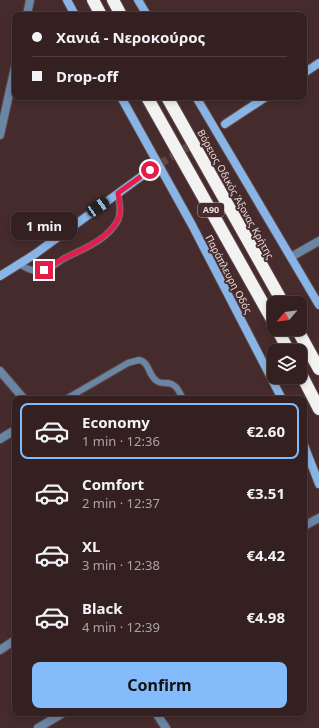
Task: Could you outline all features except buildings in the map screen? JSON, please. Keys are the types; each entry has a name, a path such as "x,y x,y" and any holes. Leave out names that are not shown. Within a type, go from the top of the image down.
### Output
{"highway":[{"path":"93,0 99,12"},
{"path":"113,0 119,12"},
{"name":"Α90","path":"150,100 267,310"},
{"name":"Βόρειος Οδικός Άξονας Κρήτης","path":"169,100 279,296"},
{"path":"301,336 319,369"},
{"path":"306,384 319,409"}],"street":[{"path":"28,12 30,0"},
{"path":"67,0 73,12"},
{"path":"138,0 145,12"},
{"path":"307,71 319,63"},
{"path":"0,135 12,81"},
{"name":"Παράπλευρη Οδός","path":"123,100 199,238 280,396"},
{"path":"198,100 319,305"},
{"path":"225,124 261,100"},
{"path":"0,276 35,254 150,170"},
{"path":"291,257 319,242"},
{"path":"0,371 21,396"},
{"path":"0,439 12,432"},
{"path":"307,453 319,484"},
{"path":"307,524 319,518"},
{"path":"0,650 12,642"},
{"path":"38,728 58,716"},
{"path":"158,716 166,728"}],"lane":[{"path":"19,264 29,270 44,270 89,247 102,238 117,221 120,215 118,193"},
{"path":"71,396 128,363 139,360 146,364 155,380 176,386 181,396"}],"tunnel":[{"path":"150,170 225,124"}],"route":[{"path":"44,270 65,258 80,252 102,238 111,229 120,215 118,193 150,170"}]}
